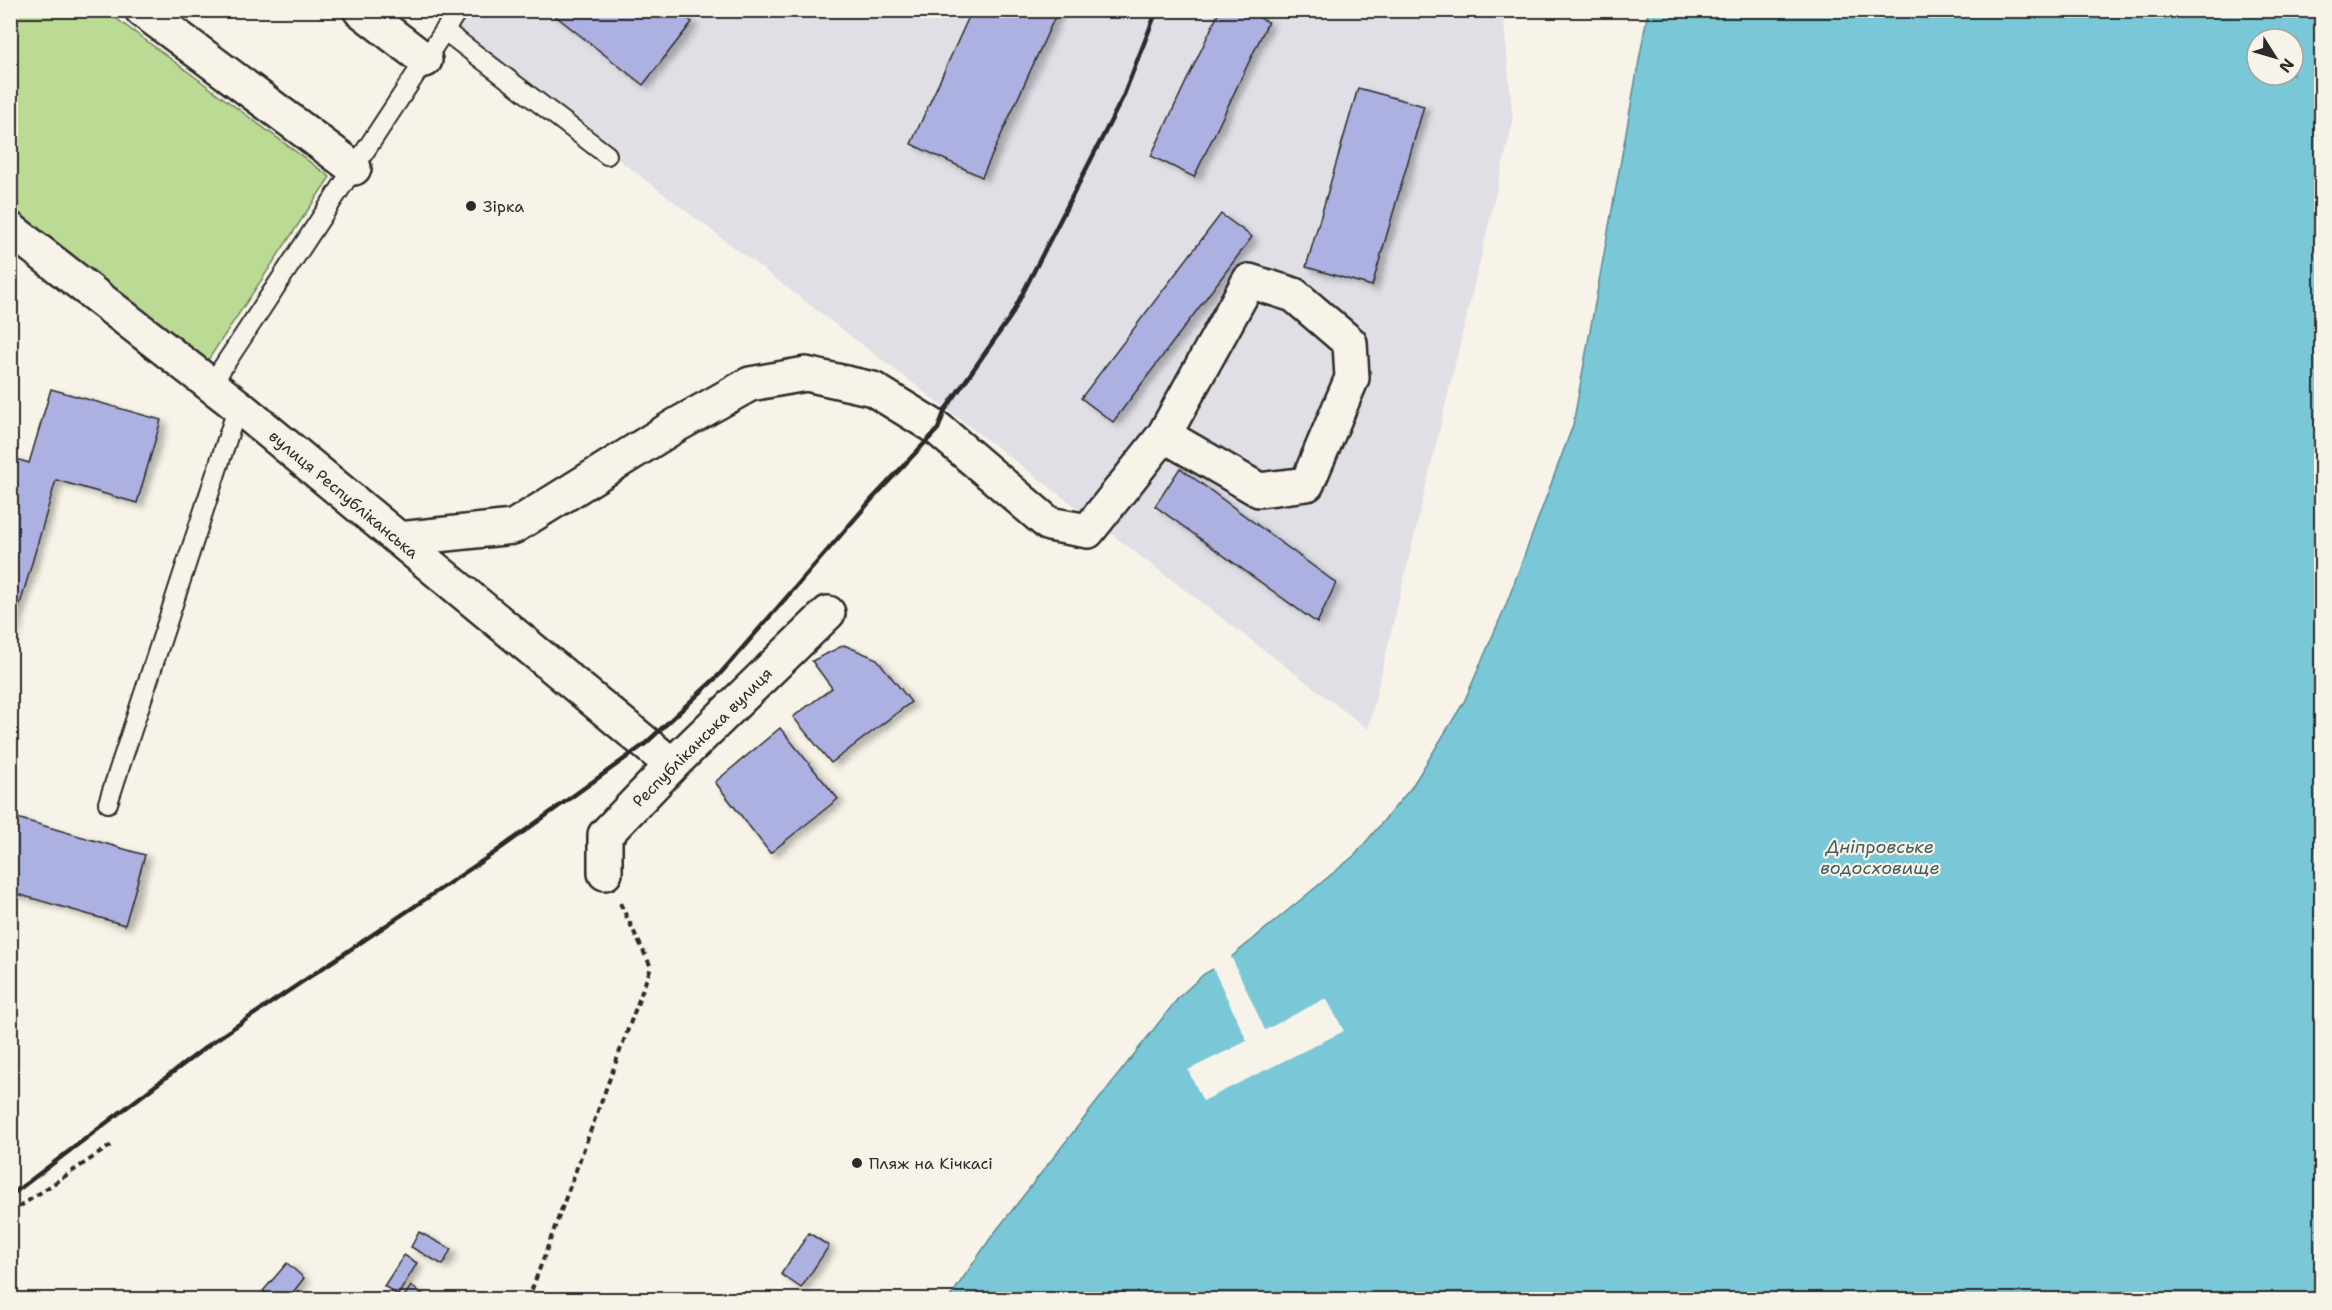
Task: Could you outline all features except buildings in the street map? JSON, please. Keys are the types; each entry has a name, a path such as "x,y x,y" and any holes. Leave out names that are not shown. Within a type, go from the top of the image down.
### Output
{"street":[{"path":"142,10 354,168"},
{"path":"360,10 426,60"},
{"name":"вулиця Республіканська","path":"10,229 238,406 672,765"},
{"path":"399,539 513,527 675,426 750,384 806,374 873,389 938,429 1049,524 1088,531 1164,435 1249,282 1294,295 1350,343 1352,378 1307,484 1259,490 1164,435"},
{"name":"Республіканська вулиця","path":"605,873 605,835 672,765 828,613"}],"lane":[{"path":"211,385 458,10"},
{"path":"445,31 607,154"},
{"path":"108,803 238,406"}],"path":[{"path":"528,1299 651,967 605,873"},
{"path":"10,1213 113,1144"}],"shaded area":[{"path":"423,11 1503,11 1513,122 1368,729"}],"green space":[{"path":"10,11 106,11 330,177 208,360 11,211"}],"water":[{"name":"Дніпровське водосховище","path":"1648,11 2321,11 2321,1299 948,1300 992,1236 1179,997 1204,974 1224,963 1355,855 1411,788 1464,702 1506,605 1573,425"}],"pier":[{"path":"1230,954 1265,1030 1326,998 1344,1031 1203,1101 1188,1070 1247,1041 1212,966"}],"railway":[{"path":"10,1196 214,1041 494,853 645,744 719,675 873,498 938,429 945,410 1011,316 1123,97 1157,10"}],"place":[{"name":"Зірка","path":"471,206"},
{"name":"Пляж на Кічкасі","path":"857,1163"}]}
